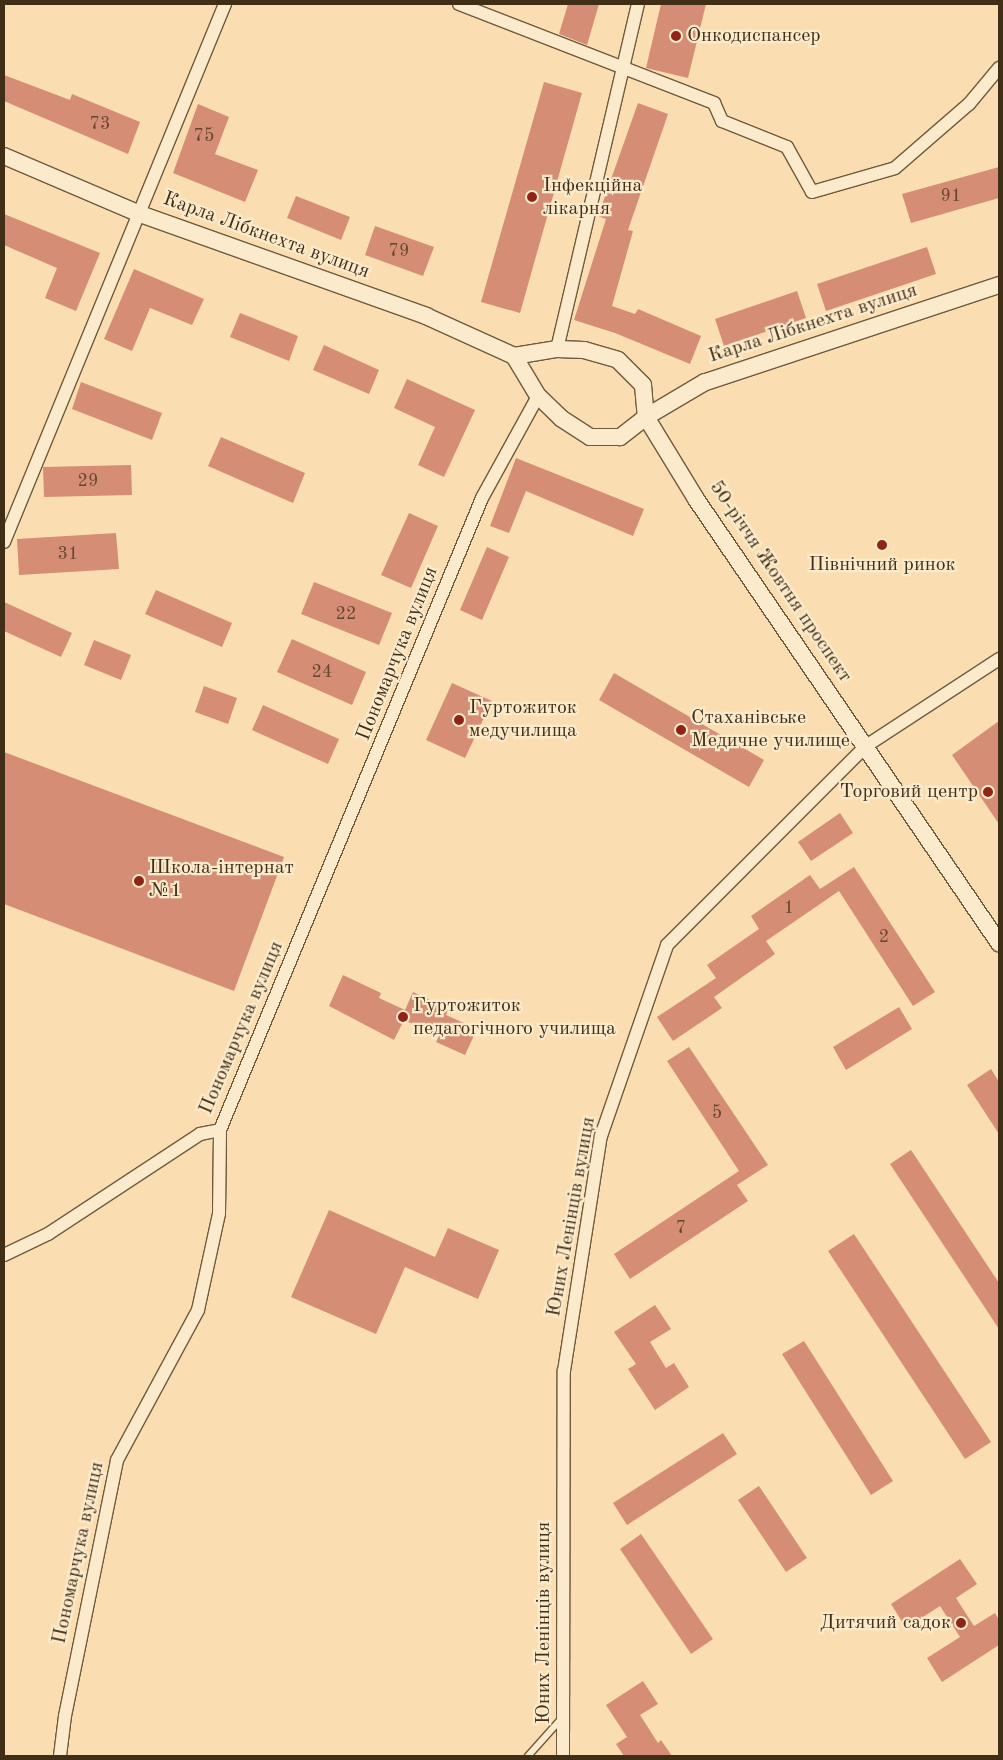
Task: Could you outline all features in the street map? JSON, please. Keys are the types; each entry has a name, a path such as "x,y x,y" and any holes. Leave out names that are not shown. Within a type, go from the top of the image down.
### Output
{"street":[{"path":"4,542 225,4"},
{"path":"459,4 714,103 722,121 787,147 812,192 895,168 969,104 999,68"},
{"path":"557,349 638,4"},
{"name":"Карла Лібкнехта вулиця","path":"4,156 140,214 426,316 514,356 538,396 561,418 590,437 620,436 646,417 704,382 999,285"},
{"path":"514,356 557,349 584,350 618,360 644,385 646,417"},
{"name":"Пономарчука вулиця","path":"60,1756 65,1716 117,1460 198,1310 219,1214 220,1130 482,498 538,396"},
{"name":"50-річчя Жовтня проспект","path":"646,417 696,498 999,943"},
{"name":"Юних Ленінців вулиця","path":"563,1756 564,1371 601,1136 667,945 866,746 999,659"},
{"path":"4,1254 48,1234 200,1134 220,1130"}],"lane":[{"path":"528,1756 563,1717"}],"building":[{"path":"568,4 599,4 587,45 559,34"},
{"name":"Онкодиспансер","path":"661,4 706,4 688,78 646,68"},
{"path":"4,75 70,100 72,94 140,122 128,154 4,101"},
{"name":"Інфекційна лікарня","path":"544,82 582,93 520,313 481,302"},
{"path":"638,103 668,114 628,230 633,231 612,306 635,314 638,309 701,336 690,364 615,333 574,320 606,219 598,216"},
{"path":"198,104 229,117 215,154 258,170 245,202 173,173"},
{"path":"999,167 999,198 911,223 902,194"},
{"path":"296,196 350,217 341,240 287,218"},
{"path":"4,214 100,253 76,311 45,298 57,268 4,245"},
{"path":"375,226 434,247 423,276 365,255"},
{"path":"927,247 936,274 826,311 817,284"},
{"path":"134,269 204,299 192,325 150,308 132,351 104,339"},
{"path":"797,291 806,318 724,346 715,319"},
{"path":"240,313 298,336 289,361 230,337"},
{"path":"324,345 379,370 369,394 313,370"},
{"path":"407,379 475,410 444,477 418,465 435,427 394,408"},
{"path":"81,382 162,413 152,440 72,409"},
{"path":"221,437 305,473 293,503 208,466"},
{"path":"516,458 644,509 633,536 526,491 509,533 490,526"},
{"path":"131,465 132,495 44,497 43,467"},
{"path":"409,513 438,526 411,588 381,575"},
{"path":"116,533 119,569 19,575 17,539"},
{"path":"487,547 509,557 482,620 460,610"},
{"path":"314,582 392,613 379,645 301,614"},
{"path":"156,590 232,623 222,647 145,614"},
{"path":"4,602 72,633 61,657 4,631"},
{"path":"292,639 366,672 352,705 277,672"},
{"path":"94,640 131,655 121,680 84,665"},
{"name":"Стаханівське Медичне училище","path":"614,673 764,760 749,787 599,700"},
{"name":"Гуртожиток медучилища","path":"452,683 492,701 465,758 426,740"},
{"path":"204,686 237,698 228,724 195,712"},
{"path":"263,705 339,739 328,764 252,730"},
{"name":"Торговий центр","path":"999,721 999,824 952,755"},
{"name":"Школа-інтернат №1","path":"4,752 284,857 234,991 4,904"},
{"path":"840,813 853,833 811,861 798,842"},
{"path":"854,867 935,992 913,1006 839,891 766,941 775,954 714,997 722,1008 673,1041 657,1017 716,978 707,965 759,929 751,916 810,875 820,889"},
{"name":"Гуртожиток педагогічного училища","path":"343,975 381,993 379,998 405,1010 413,992 449,1009 446,1015 477,1029 465,1055 436,1042 439,1036 404,1020 394,1040 329,1006"},
{"path":"899,1007 912,1029 846,1070 833,1047"},
{"path":"689,1047 768,1165 737,1185 748,1201 630,1279 614,1254 739,1171 667,1061"},
{"path":"991,1069 999,1082 999,1134 967,1085"},
{"path":"911,1150 999,1283 999,1329 890,1164"},
{"path":"329,1210 435,1257 448,1228 499,1250 478,1299 405,1267 376,1334 291,1297"},
{"path":"854,1234 991,1442 965,1459 828,1251"},
{"path":"655,1305 671,1329 650,1342 666,1368 674,1363 689,1387 655,1410 628,1369 636,1364 614,1332"},
{"path":"804,1341 893,1481 871,1495 782,1354"},
{"path":"723,1433 737,1454 627,1525 613,1503"},
{"path":"759,1486 807,1558 786,1572 738,1500"},
{"path":"641,1534 713,1639 691,1654 620,1549"},
{"name":"Дитячий садок","path":"960,1559 977,1584 956,1598 974,1626 995,1613 999,1620 999,1645 942,1682 927,1658 960,1637 940,1606 906,1628 891,1604"},
{"path":"643,1681 658,1704 640,1715 658,1743 661,1740 672,1756 624,1756 616,1744 627,1737 606,1705"}],"place":[{"name":"Онкодиспансер","path":"676,36"},
{"name":"Інфекційна лікарня","path":"532,197"},
{"name":"Північний ринок","path":"882,545"},
{"name":"Гуртожиток медучилища","path":"459,720"},
{"name":"Стаханівське Медичне училище","path":"681,730"},
{"name":"Торговий центр","path":"988,792"},
{"name":"Школа-інтернат №1","path":"139,881"},
{"name":"Гуртожиток педагогічного училища","path":"403,1017"},
{"name":"Дитячий садок","path":"961,1623"}]}
